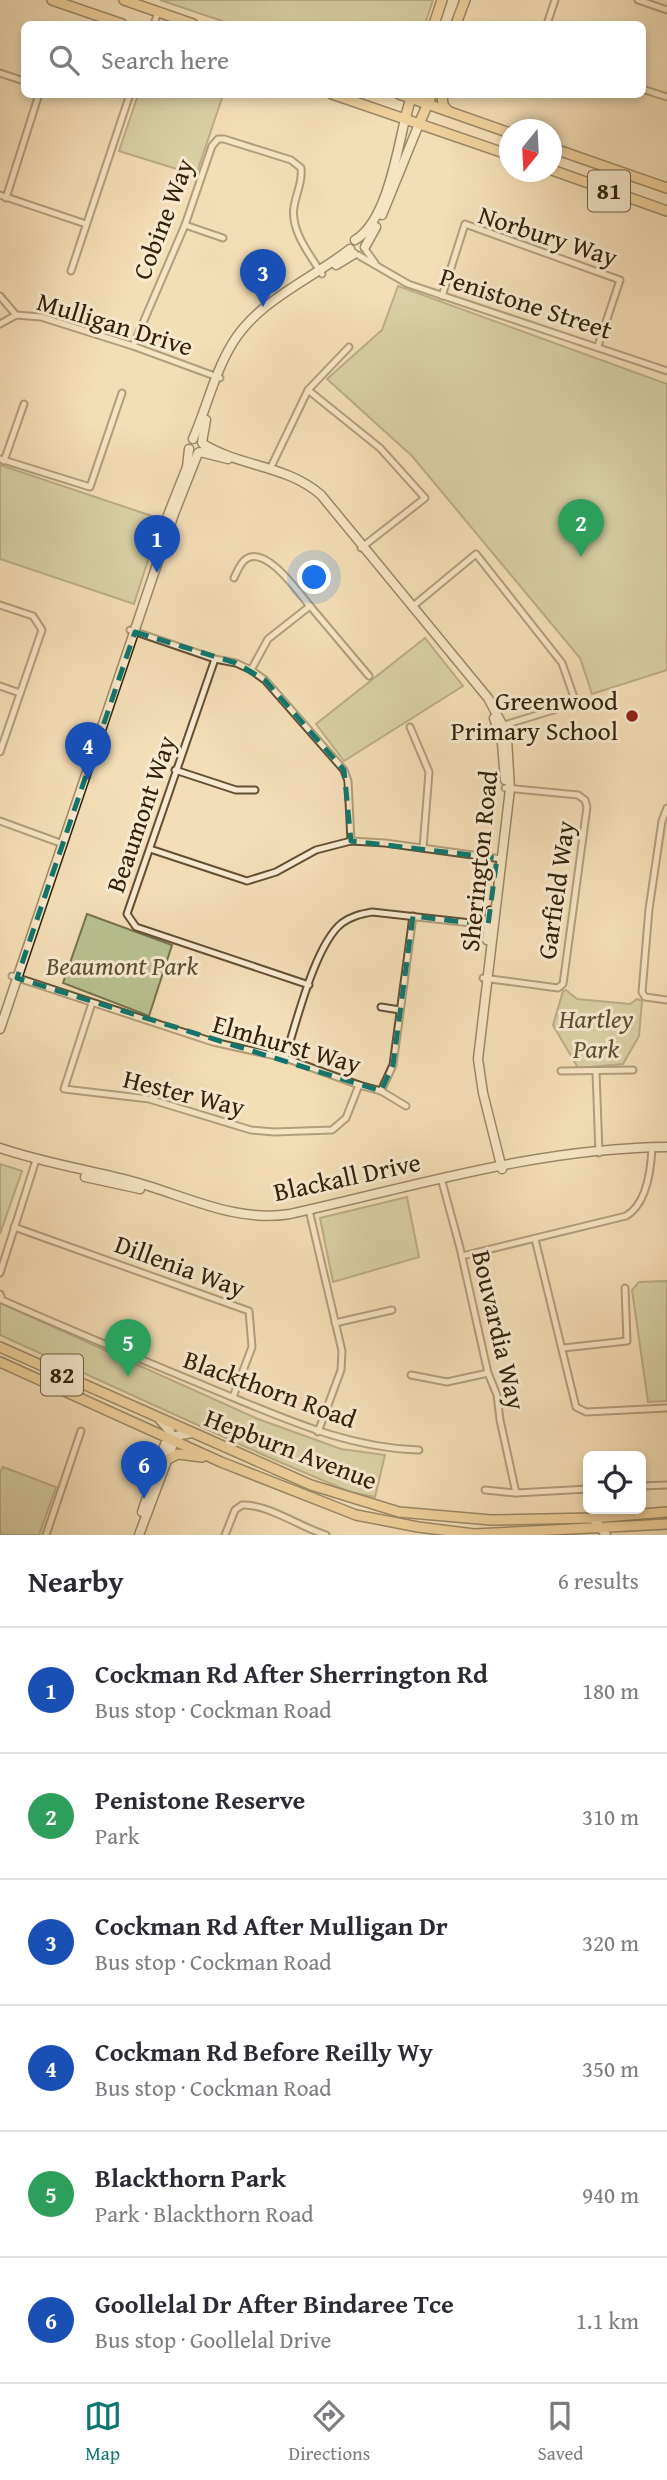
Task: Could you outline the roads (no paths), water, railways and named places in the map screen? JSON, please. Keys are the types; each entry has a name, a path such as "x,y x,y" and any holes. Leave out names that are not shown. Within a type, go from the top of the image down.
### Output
{"main road":[{"path":"52,0 113,21"},
{"path":"124,0 185,21"},
{"path":"435,21 442,0"},
{"path":"457,21 465,0"},
{"path":"344,98 499,152"},
{"path":"358,251 350,244 365,234 381,206 410,98"},
{"path":"442,98 443,105 448,111"},
{"path":"132,631 164,525 187,467 189,443 234,341 277,298 358,251 388,202 430,99 448,111 499,129"},
{"name":"81","path":"562,152 667,188"},
{"name":"81","path":"562,174 667,211"},
{"path":"0,1029 15,977 132,631 201,448 218,377"},
{"path":"193,439 198,439 201,448"},
{"path":"189,449 193,453 201,448"},
{"name":"Sherington Road","path":"201,448 297,478 315,489 477,681 501,726 510,751 479,1047 479,1070 499,1168"},
{"path":"0,1012 15,977"},
{"name":"Blackall Drive","path":"0,1151 144,1190 234,1218 270,1221 499,1168 599,1152 667,1150"},
{"name":"Hepburn Avenue","path":"0,1347 311,1485 398,1512 472,1520 593,1518 667,1512"},
{"name":"Hepburn Avenue","path":"0,1362 221,1462 356,1515 474,1534 602,1533 667,1524"},
{"path":"136,1535 172,1447 168,1428 157,1418"},
{"path":"136,1535 165,1444 180,1434 192,1433"},
{"path":"168,1459 187,1453 221,1462"},
{"path":"602,1533 609,1517"},
{"path":"593,1518 602,1533"},
{"path":"620,1535 645,1525"}],"street":[{"path":"548,21 555,0"},
{"path":"638,0 667,10"},
{"path":"155,21 158,12"},
{"path":"0,73 21,80"},
{"path":"646,90 667,97"},
{"path":"38,98 3,197 86,224"},
{"path":"71,271 129,98"},
{"name":"Cobine Way","path":"133,346 185,225 212,146 218,139 291,160 301,168 302,176 293,218 321,272"},
{"name":"Norbury Way","path":"442,296 465,224 620,280 598,346"},
{"path":"185,225 223,239"},
{"name":"Penistone Street","path":"358,251 390,275 442,296 667,371"},
{"path":"0,296 16,315"},
{"name":"Mulligan Drive","path":"0,324 16,315 41,317 218,377"},
{"path":"270,470 308,390 349,347"},
{"path":"308,390 380,448 425,498 363,547"},
{"path":"24,404 2,460 90,487 122,393"},
{"path":"412,607 476,554 562,663 576,703 501,726"},
{"path":"234,578 243,560 252,556 271,562 369,676"},
{"path":"0,605 33,616 42,630 0,752"},
{"path":"251,670 268,639 310,606"},
{"path":"132,631 215,659 236,663 265,680 344,770 348,780 351,841"},
{"name":"Beaumont Way","path":"215,659 127,914 136,927 309,985"},
{"path":"0,686 20,693"},
{"path":"410,727 429,772 423,848"},
{"path":"176,770 236,790 255,790"},
{"name":"Garfield Way","path":"485,979 558,988 563,984 587,807 585,800 578,795 507,788"},
{"path":"667,808 662,821 649,909 642,992 645,997 667,1000"},
{"path":"0,821 61,843"},
{"path":"150,849 247,881 276,872 316,850 351,841 500,859"},
{"path":"285,1058 326,941 340,925 355,916 372,912 491,925"},
{"name":"Elmhurst Way","path":"15,977 213,1042 285,1058 381,1091 393,1065 413,916"},
{"name":"Hester Way","path":"92,1003 64,1089 149,1099 251,1130 274,1132 332,1130 346,1118 359,1085"},
{"path":"381,1007 400,1010"},
{"path":"561,1071 633,1070"},
{"path":"596,1072 599,1152"},
{"path":"381,1091 406,1106"},
{"path":"462,1256 620,1219 636,1210 646,1184 652,1150"},
{"path":"0,1273 35,1162"},
{"name":"Bouvardia Way","path":"441,1180 462,1256 488,1373 497,1395 516,1493"},
{"path":"309,1212 342,1351 341,1370 318,1432"},
{"name":"Dillenia Way","path":"14,1227 249,1311 252,1347 233,1398"},
{"path":"535,1239 576,1407 586,1412 667,1408"},
{"path":"562,1348 627,1341 625,1288"},
{"name":"Blackthorn Road","path":"0,1294 2,1300 277,1418 318,1432 389,1450 419,1450"},
{"path":"335,1323 392,1310"},
{"path":"411,1375 447,1382 488,1373"},
{"path":"46,1535 81,1431"},
{"path":"646,1486 667,1485"},
{"path":"485,1490 516,1493 583,1489"},
{"path":"225,1535 235,1510 242,1505 253,1505 326,1535"}],"place":[{"name":"Cockman Rd After Mulligan Dr","path":"263,307"},
{"name":"Penistone Reserve","path":"581,557"},
{"name":"Cockman Rd After Sherrington Rd","path":"157,573"},
{"name":"Greenwood Primary School","path":"632,716"},
{"name":"Cockman Rd Before Reilly Wy","path":"88,780"},
{"name":"Blackthorn Park","path":"128,1377"},
{"name":"Goollelal Dr After Bindaree Tce","path":"144,1499"}],"park label":[{"name":"Beaumont Park","path":"122,966"},
{"name":"Hartley Park","path":"596,1034"}]}
